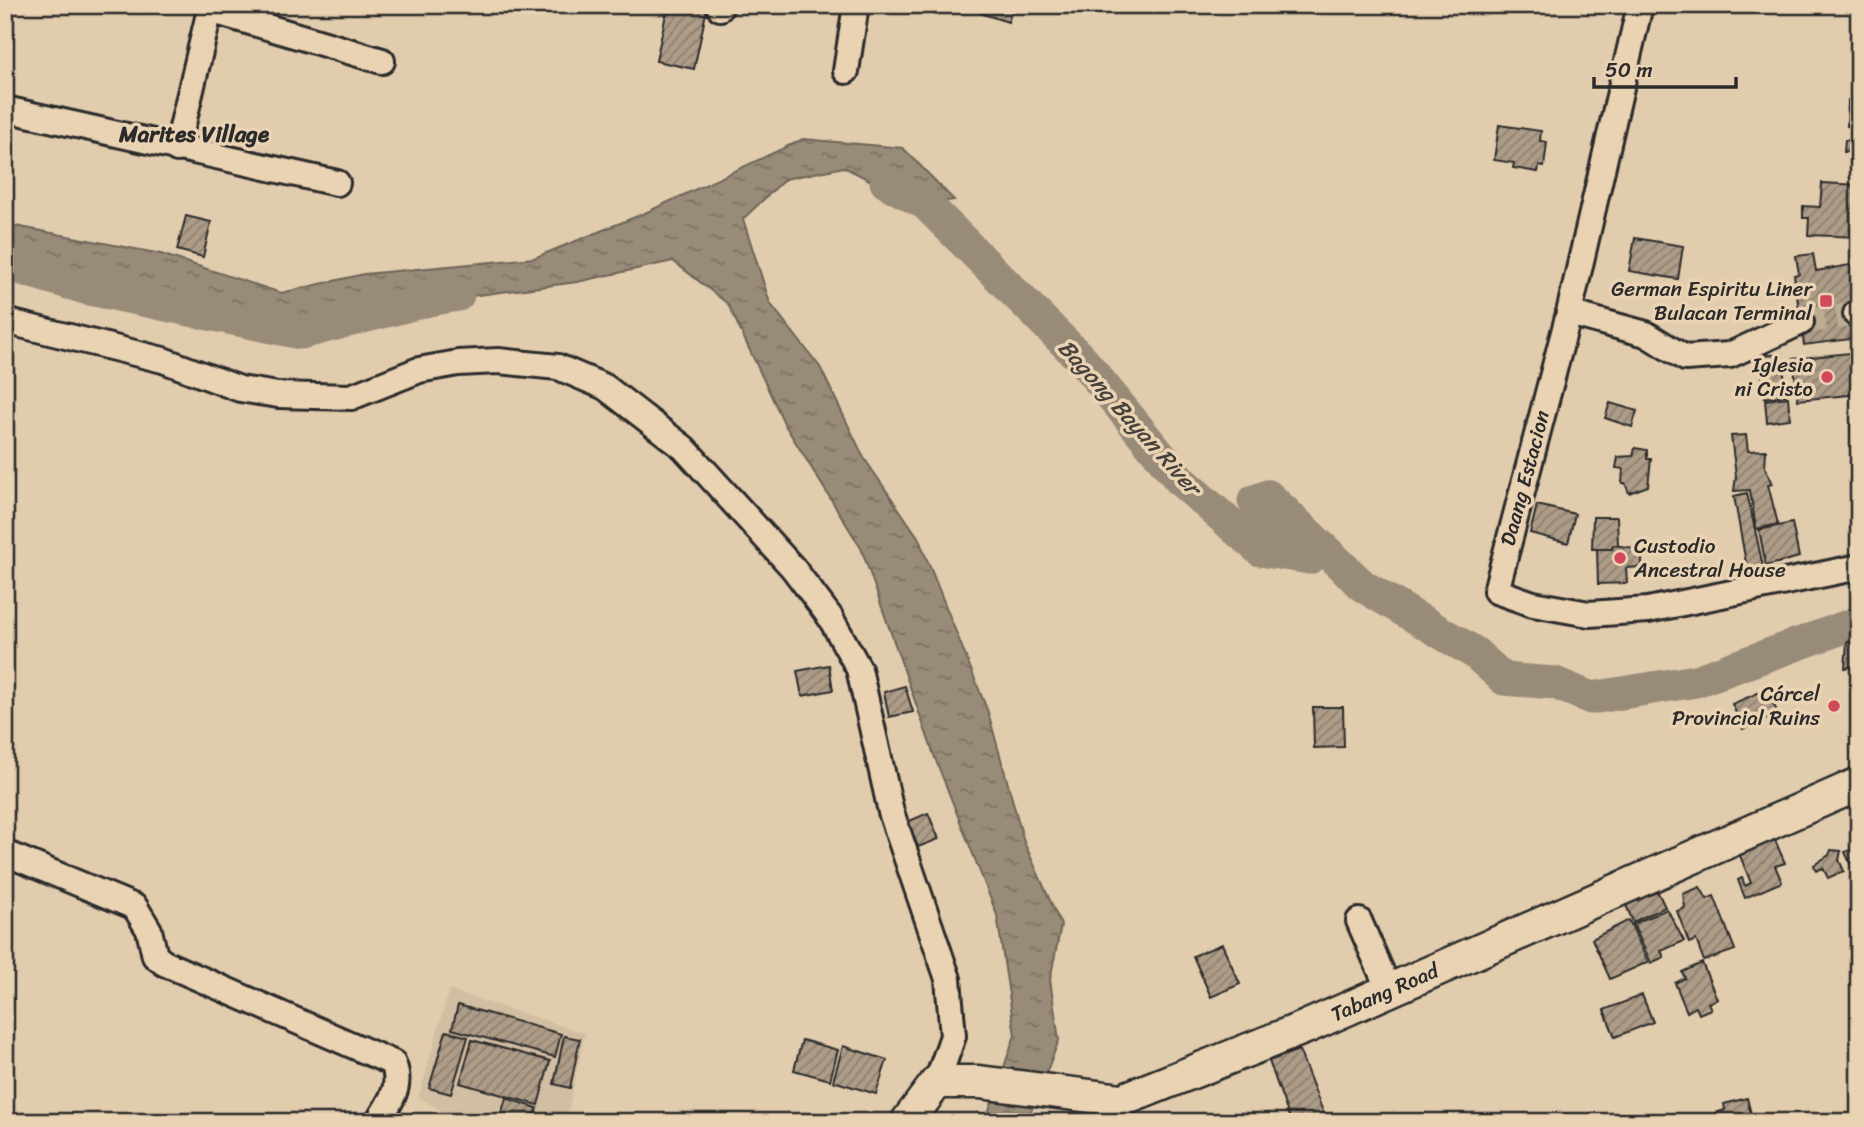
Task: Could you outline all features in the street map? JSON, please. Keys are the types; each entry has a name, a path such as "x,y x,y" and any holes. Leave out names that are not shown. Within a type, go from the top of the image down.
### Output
{"main road":[{"name":"Tabang Road","path":"937,1082 979,1082 1037,1092 1116,1111 1859,784"},
{"path":"907,1122 937,1082"}],"street":[{"path":"845,71 856,5"},
{"name":"Daang Estacion","path":"1640,5 1569,313 1496,591 1533,604 1589,614 1648,610 1859,567"},
{"path":"177,149 210,8 382,61"},
{"path":"5,109 337,183"},
{"path":"1569,313 1646,334 1685,358 1730,355 1801,322"},
{"path":"7,328 163,360 240,389 278,395 351,397 419,370 458,363 498,361 558,367 605,387 684,448 793,568 830,617 859,669 891,812 948,979 953,1036 937,1082"},
{"path":"5,853 135,907 149,930 155,957 163,963 393,1063 398,1076 398,1088 378,1122"},
{"path":"1359,921 1389,990"}],"shaded area":[{"path":"449,990 585,1033 567,1116 563,1122 458,1122 419,1097"}],"water":[{"path":"803,139 903,148 954,200 918,205 844,167 785,179 743,219 770,303 820,367 864,458 918,537 988,712 1024,842 1061,925 1050,980 1059,1040 1027,1122 985,1122 1015,1035 997,915 935,758 861,548 785,425 728,304 673,261 577,282 396,306 266,332 192,301 85,291 5,259 5,224 161,254 281,293 364,274 534,258 645,213"}],"building":[{"path":"668,5 707,8 694,69 656,61"},
{"path":"982,5 1014,5 1008,22 980,13"},
{"path":"1848,100 1859,101 1859,127 1847,126"},
{"path":"1499,125 1541,131 1540,141 1547,142 1544,167 1539,166 1538,172 1513,168 1514,163 1494,160"},
{"path":"1845,140 1859,141 1859,153 1844,152"},
{"path":"1822,183 1859,185 1859,237 1808,235 1809,218 1803,218 1803,206 1820,207"},
{"path":"186,216 211,222 203,257 177,250"},
{"path":"1635,238 1683,246 1678,279 1629,271"},
{"name":"German Espiritu Liner Bulacan Terminal","path":"1813,254 1816,271 1850,265 1859,267 1859,287 1852,286 1859,338 1804,345 1794,275 1799,274 1796,256"},
{"name":"Iglesia ni Cristo","path":"1859,352 1859,394 1798,400 1793,359"},
{"path":"1782,354 1786,395 1765,398 1760,356"},
{"path":"1788,397 1790,419 1767,422 1765,400"},
{"path":"1610,403 1637,411 1632,427 1605,418"},
{"path":"1851,424 1859,424 1859,441 1852,441"},
{"path":"1746,435 1748,451 1766,450 1765,467 1772,484 1768,485 1778,524 1756,529 1750,490 1734,491 1736,476 1731,436"},
{"path":"1635,448 1647,450 1647,459 1651,459 1648,486 1629,493 1625,483 1622,483 1623,469 1616,468 1618,457 1633,456"},
{"path":"1747,493 1764,571 1748,574 1734,496"},
{"path":"1537,505 1575,514 1568,543 1530,533"},
{"path":"1593,517 1617,517 1618,545 1613,545 1612,549 1592,549"},
{"path":"1792,523 1799,557 1766,566 1759,530"},
{"name":"Custodio Ancestral House","path":"1613,545 1642,549 1642,567 1626,568 1627,583 1598,584 1597,549 1612,549"},
{"path":"1859,641 1859,649 1856,650 1858,665 1845,668 1847,642"},
{"path":"829,665 833,690 802,696 797,671"},
{"path":"905,686 913,712 889,717 884,692"},
{"path":"1767,689 1778,714 1743,729 1732,704"},
{"path":"1313,707 1343,707 1344,747 1314,748"},
{"path":"928,813 939,839 918,847 907,822"},
{"path":"1774,838 1785,863 1775,866 1782,882 1745,898 1738,880 1742,878 1745,886 1751,883 1739,853"},
{"path":"1859,846 1859,875 1856,876 1845,852"},
{"path":"1831,850 1841,851 1839,860 1844,871 1828,878 1823,868 1816,871 1814,865 1829,855"},
{"path":"1654,884 1665,907 1633,922 1623,898"},
{"path":"1700,887 1707,899 1714,896 1735,950 1704,961 1696,940 1689,943 1677,911 1685,908 1683,894"},
{"path":"1667,909 1684,941 1661,951 1664,957 1651,963 1633,924"},
{"path":"1629,920 1648,962 1610,979 1592,939"},
{"path":"1222,944 1240,984 1211,997 1193,956"},
{"path":"1702,963 1717,999 1708,1003 1711,1009 1699,1014 1696,1007 1687,1012 1675,983 1685,978 1682,972"},
{"path":"1642,995 1653,1022 1615,1037 1604,1010"},
{"path":"458,1005 561,1034 555,1057 452,1029"},
{"path":"446,1031 468,1037 451,1094 429,1088"},
{"path":"564,1036 580,1039 570,1088 554,1084"},
{"path":"472,1040 550,1061 538,1105 460,1083"},
{"path":"802,1040 838,1050 830,1080 794,1070"},
{"path":"843,1046 887,1060 876,1094 833,1081"},
{"path":"1299,1050 1327,1122 1291,1122 1269,1061"},
{"path":"506,1098 537,1108 533,1122 499,1122"},
{"path":"1747,1098 1753,1122 1717,1122 1715,1113 1725,1110 1724,1104"}],"waterway":[{"name":"Bagong Bayan River","path":"886,182 926,204 1083,361 1181,481 1260,550 1309,558 1254,501 1268,496 1363,586 1475,653 1504,679 1555,683 1591,698 1696,681 1859,622"},
{"path":"5,264 85,288 301,333 458,295"}],"tunnel":[{"path":"1801,322 1856,314"}],"place":[{"name":"German Espiritu Liner Bulacan Terminal","path":"1826,301"},
{"name":"Iglesia ni Cristo","path":"1827,377"},
{"name":"Custodio Ancestral House","path":"1620,558"},
{"name":"Cárcel Provincial Ruins","path":"1834,706"}],"district":[{"name":"Marites Village","path":"194,134"}]}
